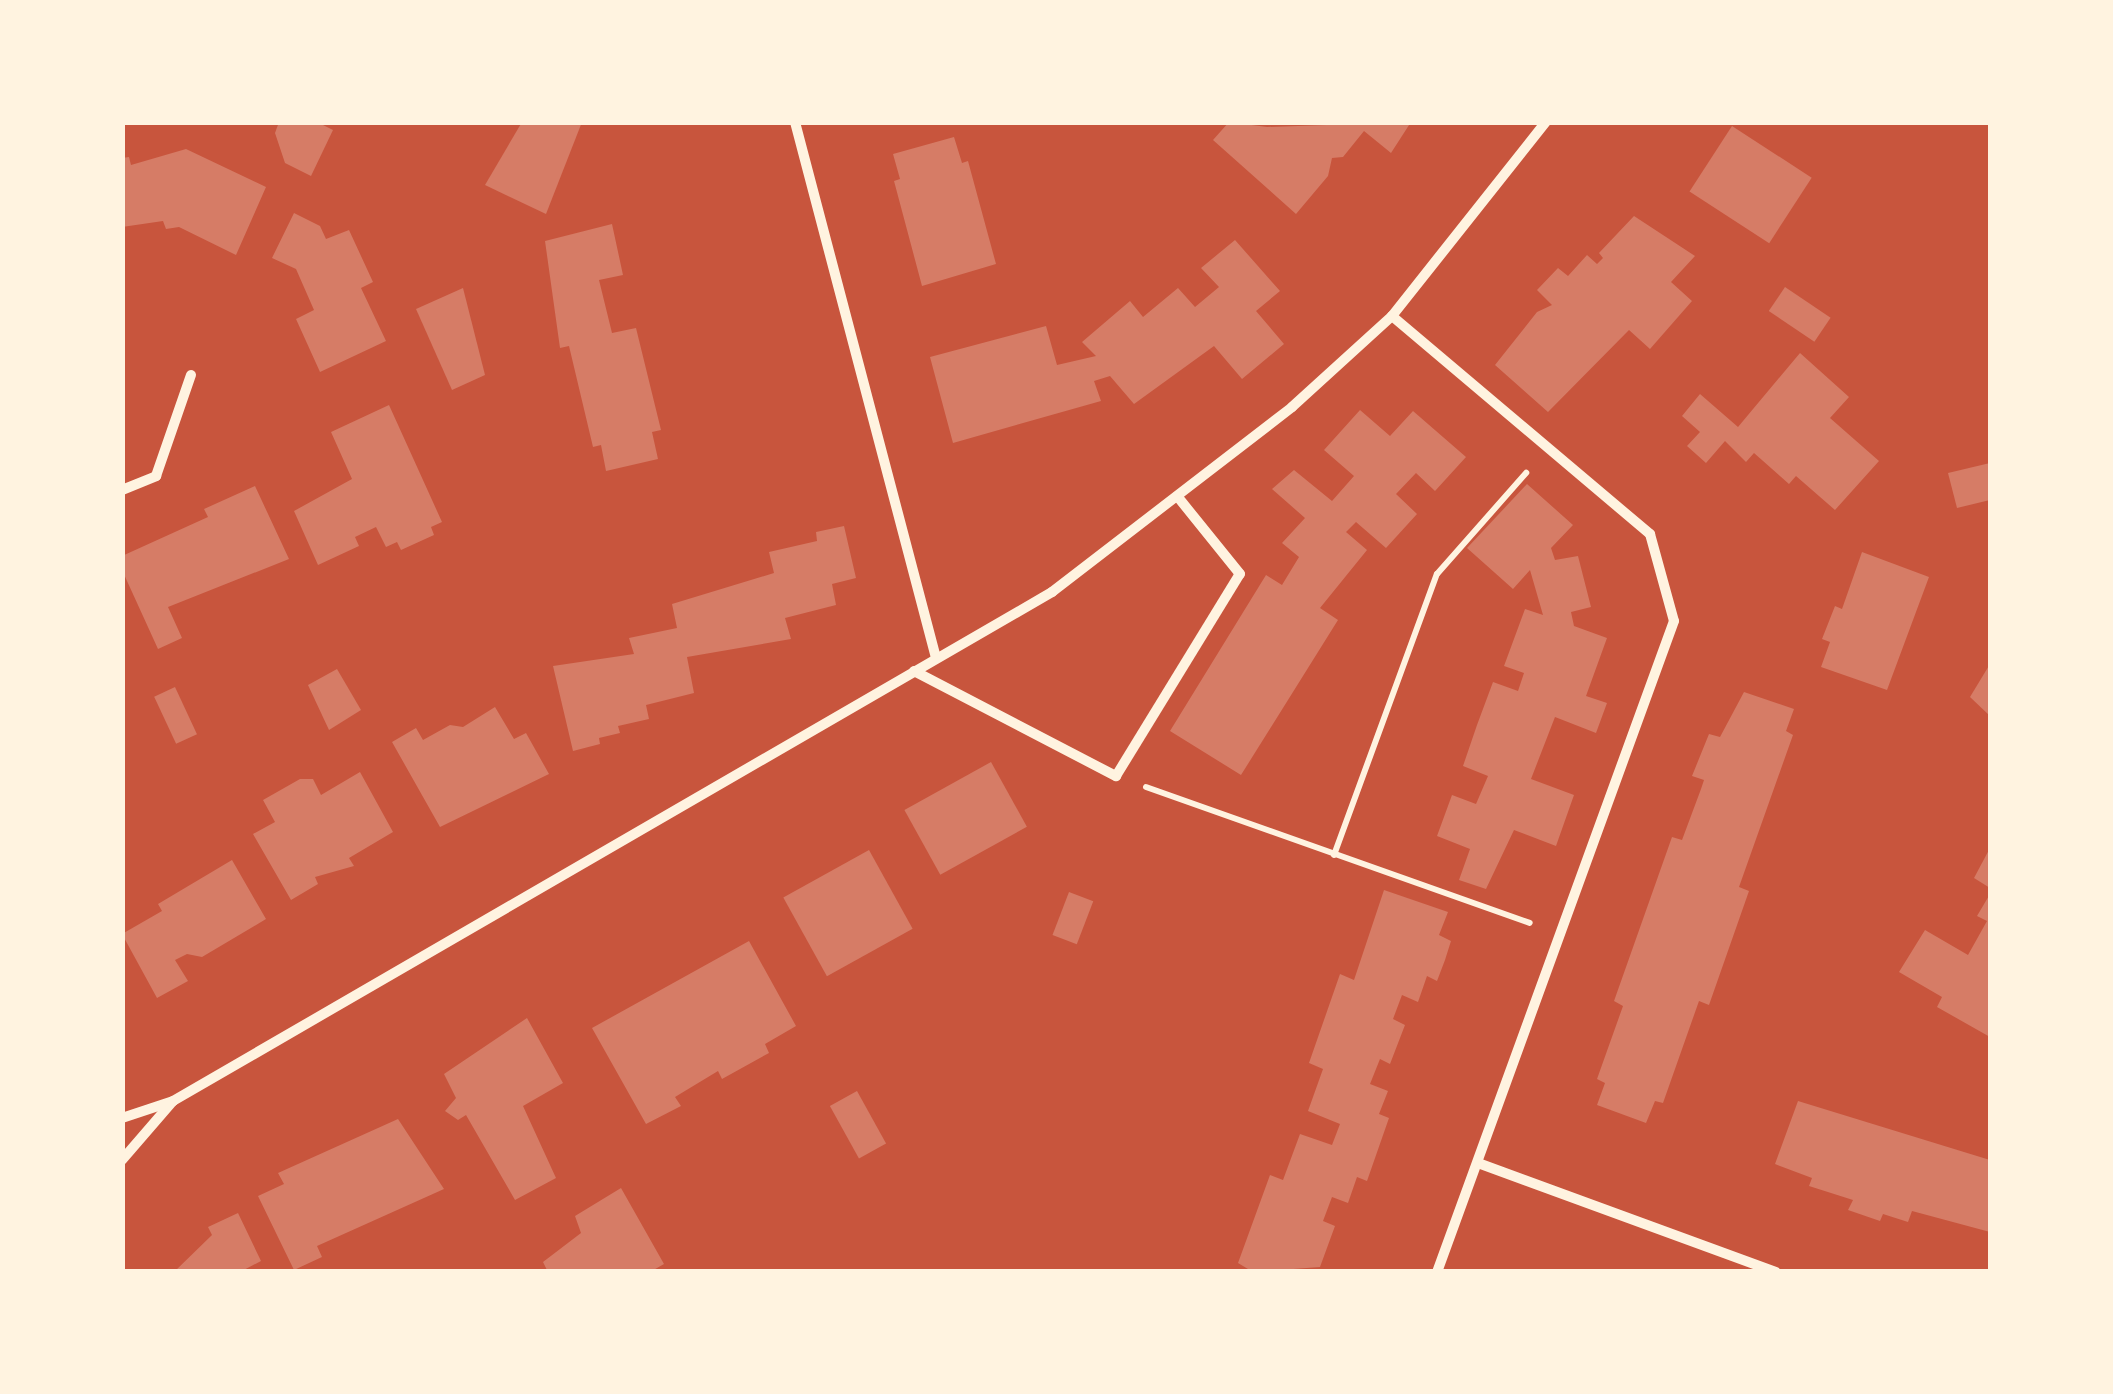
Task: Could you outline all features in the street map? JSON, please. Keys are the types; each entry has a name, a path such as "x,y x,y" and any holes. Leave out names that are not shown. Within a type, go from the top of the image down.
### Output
{"street":[{"path":"795,122 936,658"},
{"path":"122,1118 173,1101 1052,592 1292,407 1392,316 1546,122"},
{"path":"1392,316 1551,446 1650,534 1674,621 1437,1272"},
{"path":"122,490 156,476 192,375"},
{"path":"914,671 1116,776 1240,574 1177,496"},
{"path":"122,1160 173,1101"},
{"path":"1478,1163 1776,1272"}],"path":[{"path":"1334,855 1437,574 1551,446"},
{"path":"1116,776 1561,934"}],"building":[{"path":"279,122 317,122 333,130 311,176 285,163 275,133"},
{"path":"522,122 582,122 546,214 485,185"},
{"path":"1229,122 1267,127 1411,122 1391,153 1364,131 1343,157 1332,158 1328,176 1296,214 1213,140"},
{"path":"1732,126 1812,178 1769,243 1690,191"},
{"path":"954,137 962,163 968,161 996,264 922,286 894,181 900,179 893,154"},
{"path":"186,149 266,187 236,255 179,227 166,229 163,221 122,227 122,158 129,157 131,165"},
{"path":"294,213 320,226 326,239 349,230 373,282 361,288 386,341 320,372 296,319 314,310 296,269 272,258"},
{"path":"1634,216 1695,256 1671,282 1692,301 1650,349 1629,330 1548,412 1495,365 1537,312 1552,305 1537,290 1558,268 1568,276 1587,255 1597,264 1603,258 1599,253"},
{"path":"612,224 623,275 599,280 612,333 636,328 661,430 652,432 658,459 606,471 601,445 593,447 569,346 560,348 545,241"},
{"path":"1235,240 1280,291 1256,311 1284,344 1242,379 1214,346 1134,404 1110,376 1094,381 1101,401 953,443 930,357 1046,326 1057,365 1096,356 1082,342 1130,301 1143,317 1178,288 1195,307 1219,287 1201,268"},
{"path":"1785,287 1831,318 1814,342 1769,311"},
{"path":"463,288 485,375 452,390 416,309"},
{"path":"1800,353 1849,397 1830,418 1879,461 1835,510 1796,476 1789,484 1754,453 1746,462 1725,441 1706,463 1687,446 1700,432 1682,416 1700,394 1738,427"},
{"path":"389,405 442,522 431,527 434,535 401,550 397,542 386,547 376,527 355,537 359,546 318,565 294,511 352,479 331,432"},
{"path":"1360,410 1390,436 1413,411 1466,457 1435,491 1416,473 1396,494 1417,514 1386,548 1356,522 1346,532 1367,550 1320,608 1338,620 1241,775 1170,731 1266,575 1282,585 1299,557 1282,543 1305,518 1272,489 1294,470 1332,501 1354,476 1324,450"},
{"path":"1990,463 1990,500 1957,508 1948,473"},
{"path":"1527,484 1573,525 1551,548 1555,560 1578,556 1591,607 1571,612 1574,626 1607,638 1586,696 1607,703 1596,733 1555,717 1531,779 1574,795 1556,846 1514,830 1486,889 1459,880 1470,849 1437,836 1452,795 1476,804 1488,776 1463,766 1477,725 1493,682 1518,691 1524,673 1504,666 1525,609 1543,615 1530,570 1513,589 1467,548"},
{"path":"255,486 289,559 168,607 182,638 158,649 122,570 122,556 208,517 204,509"},
{"path":"844,526 856,578 832,584 836,605 785,618 791,639 687,657 694,693 646,705 649,719 618,726 620,733 599,738 600,744 573,751 553,666 634,654 629,638 677,628 672,604 774,573 769,552 817,541 816,532"},
{"path":"1862,552 1929,577 1887,690 1821,667 1830,642 1822,639 1835,606 1842,609"},
{"path":"1990,664 1990,716 1970,697"},
{"path":"337,669 361,710 329,730 308,685"},
{"path":"175,687 197,734 176,744 154,697"},
{"path":"1744,692 1794,709 1786,731 1793,735 1739,887 1749,891 1709,1005 1699,1001 1663,1103 1655,1101 1646,1123 1597,1105 1605,1083 1597,1079 1623,1006 1614,1001 1672,837 1682,840 1701,789 1704,780 1692,776 1709,734 1720,737"},
{"path":"495,707 514,739 526,733 549,774 440,827 392,742 416,728 423,740 450,725 463,727"},
{"path":"991,762 1027,827 940,875 904,810"},
{"path":"360,772 393,832 349,858 354,866 315,877 318,884 291,900 253,834 275,822 263,800 300,779 313,779 321,795"},
{"path":"1990,848 1990,888 1974,878"},
{"path":"869,850 913,929 827,976 783,898"},
{"path":"232,860 266,919 202,957 187,954 175,960 188,981 157,998 122,934 162,911 158,904"},
{"path":"1384,890 1448,912 1439,935 1451,941 1445,960 1437,981 1427,976 1418,1002 1402,995 1393,1019 1405,1025 1390,1064 1380,1059 1370,1084 1388,1091 1379,1114 1389,1118 1367,1181 1357,1177 1348,1203 1332,1197 1323,1221 1335,1226 1320,1267 1253,1272 1238,1263 1270,1175 1283,1180 1300,1134 1332,1145 1340,1124 1308,1111 1323,1069 1309,1063 1340,974 1354,980"},
{"path":"1069,892 1093,901 1077,944 1053,935"},
{"path":"1990,894 1990,1037 1937,1007 1942,997 1899,972 1925,930 1968,955 1987,921 1977,916"},
{"path":"749,941 796,1026 765,1044 769,1053 722,1079 718,1071 675,1097 681,1106 646,1124 592,1028"},
{"path":"527,1018 563,1083 523,1106 556,1178 515,1200 466,1115 458,1120 445,1111 456,1098 444,1074"},
{"path":"857,1091 886,1143 859,1159 830,1106"},
{"path":"1798,1101 1990,1160 1990,1232 1912,1211 1908,1222 1883,1214 1880,1221 1848,1210 1853,1200 1809,1186 1812,1178 1775,1164"},
{"path":"398,1119 444,1189 317,1246 322,1257 294,1270 258,1196 284,1184 278,1173"},
{"path":"621,1188 664,1264 650,1272 548,1272 543,1262 581,1233 575,1216"},
{"path":"238,1213 261,1261 240,1272 174,1272 212,1235 208,1227"}]}
